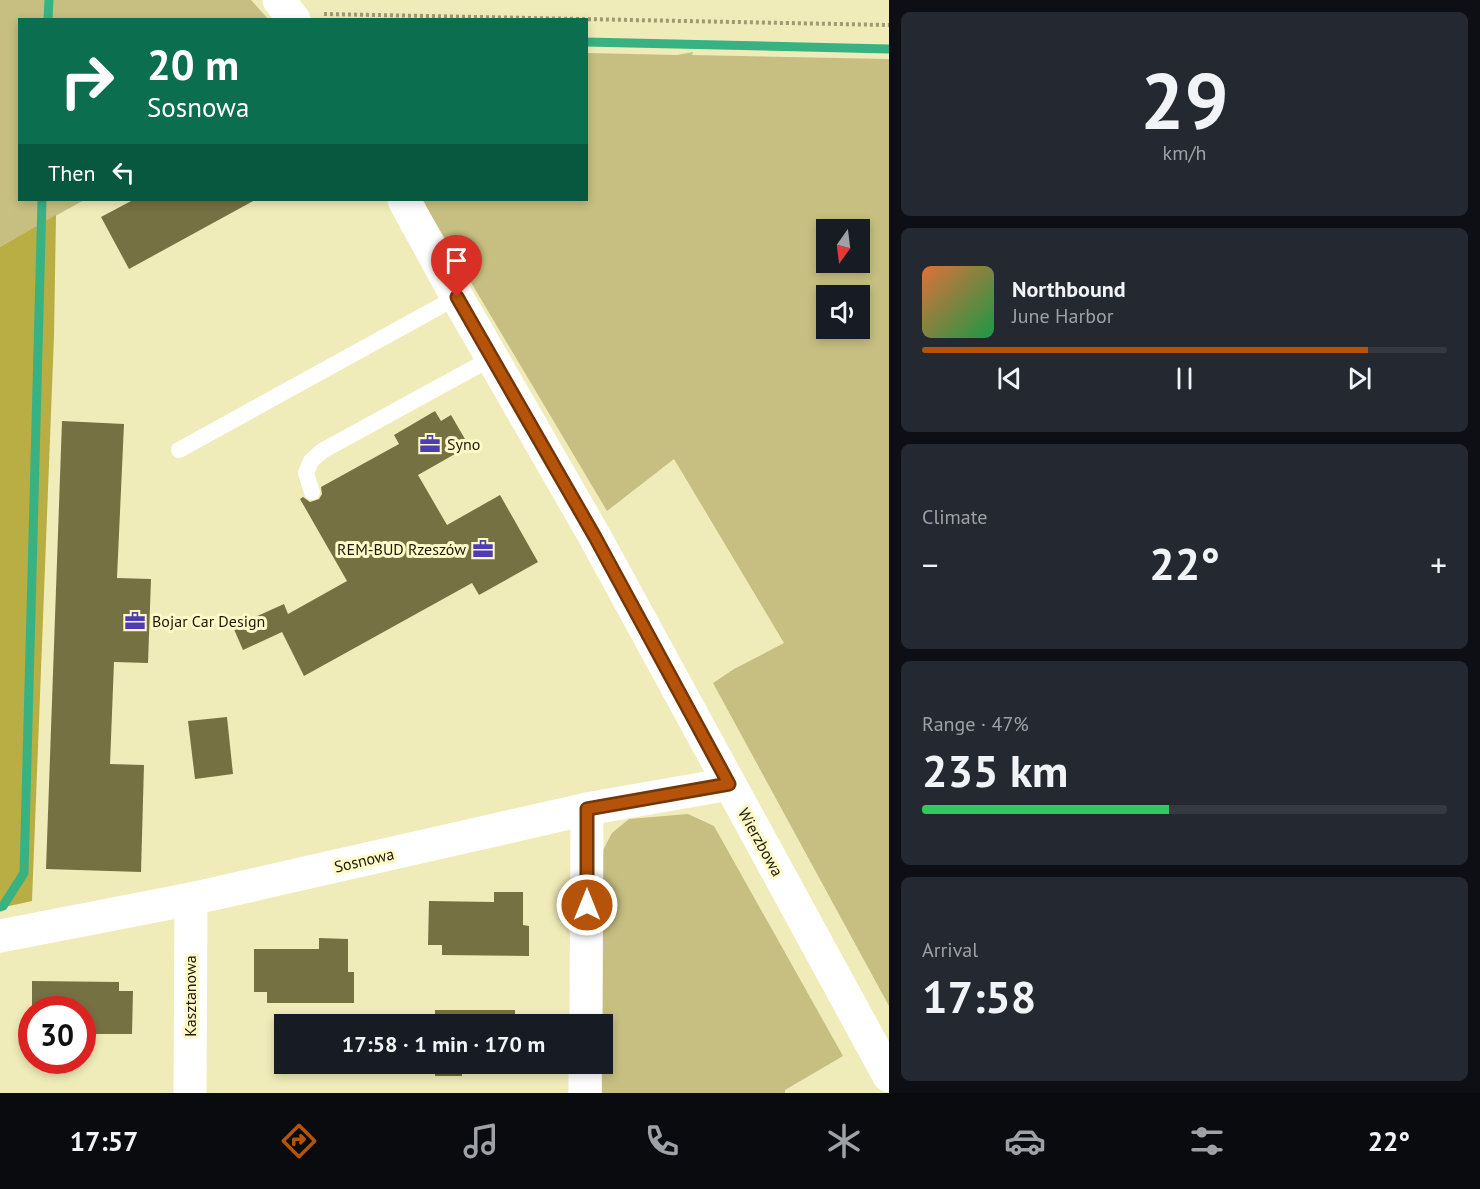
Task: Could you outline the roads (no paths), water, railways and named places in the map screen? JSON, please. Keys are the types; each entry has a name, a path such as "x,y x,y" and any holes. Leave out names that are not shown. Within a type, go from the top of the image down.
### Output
{"street":[{"name":"Wierzbowa","path":"405,201 589,528 889,1076"},
{"name":"Sosnowa","path":"0,936 191,899 587,809 729,784"},
{"path":"586,1014 587,809"},
{"name":"Kasztanowa","path":"190,1093 191,899"},
{"path":"585,1074 585,1093"}],"lane":[{"path":"179,450 457,297"},
{"path":"312,492 306,472 311,460 322,450 492,358"}],"waterway":[{"path":"48,18 49,0"},
{"path":"588,42 889,49"},
{"path":"0,907 3,906 24,873 42,201"}],"place":[{"name":"Syno","path":"430,444"},
{"name":"REM-BUD Rzeszów","path":"483,549"},
{"name":"Bojar Car Design","path":"135,621"}]}
